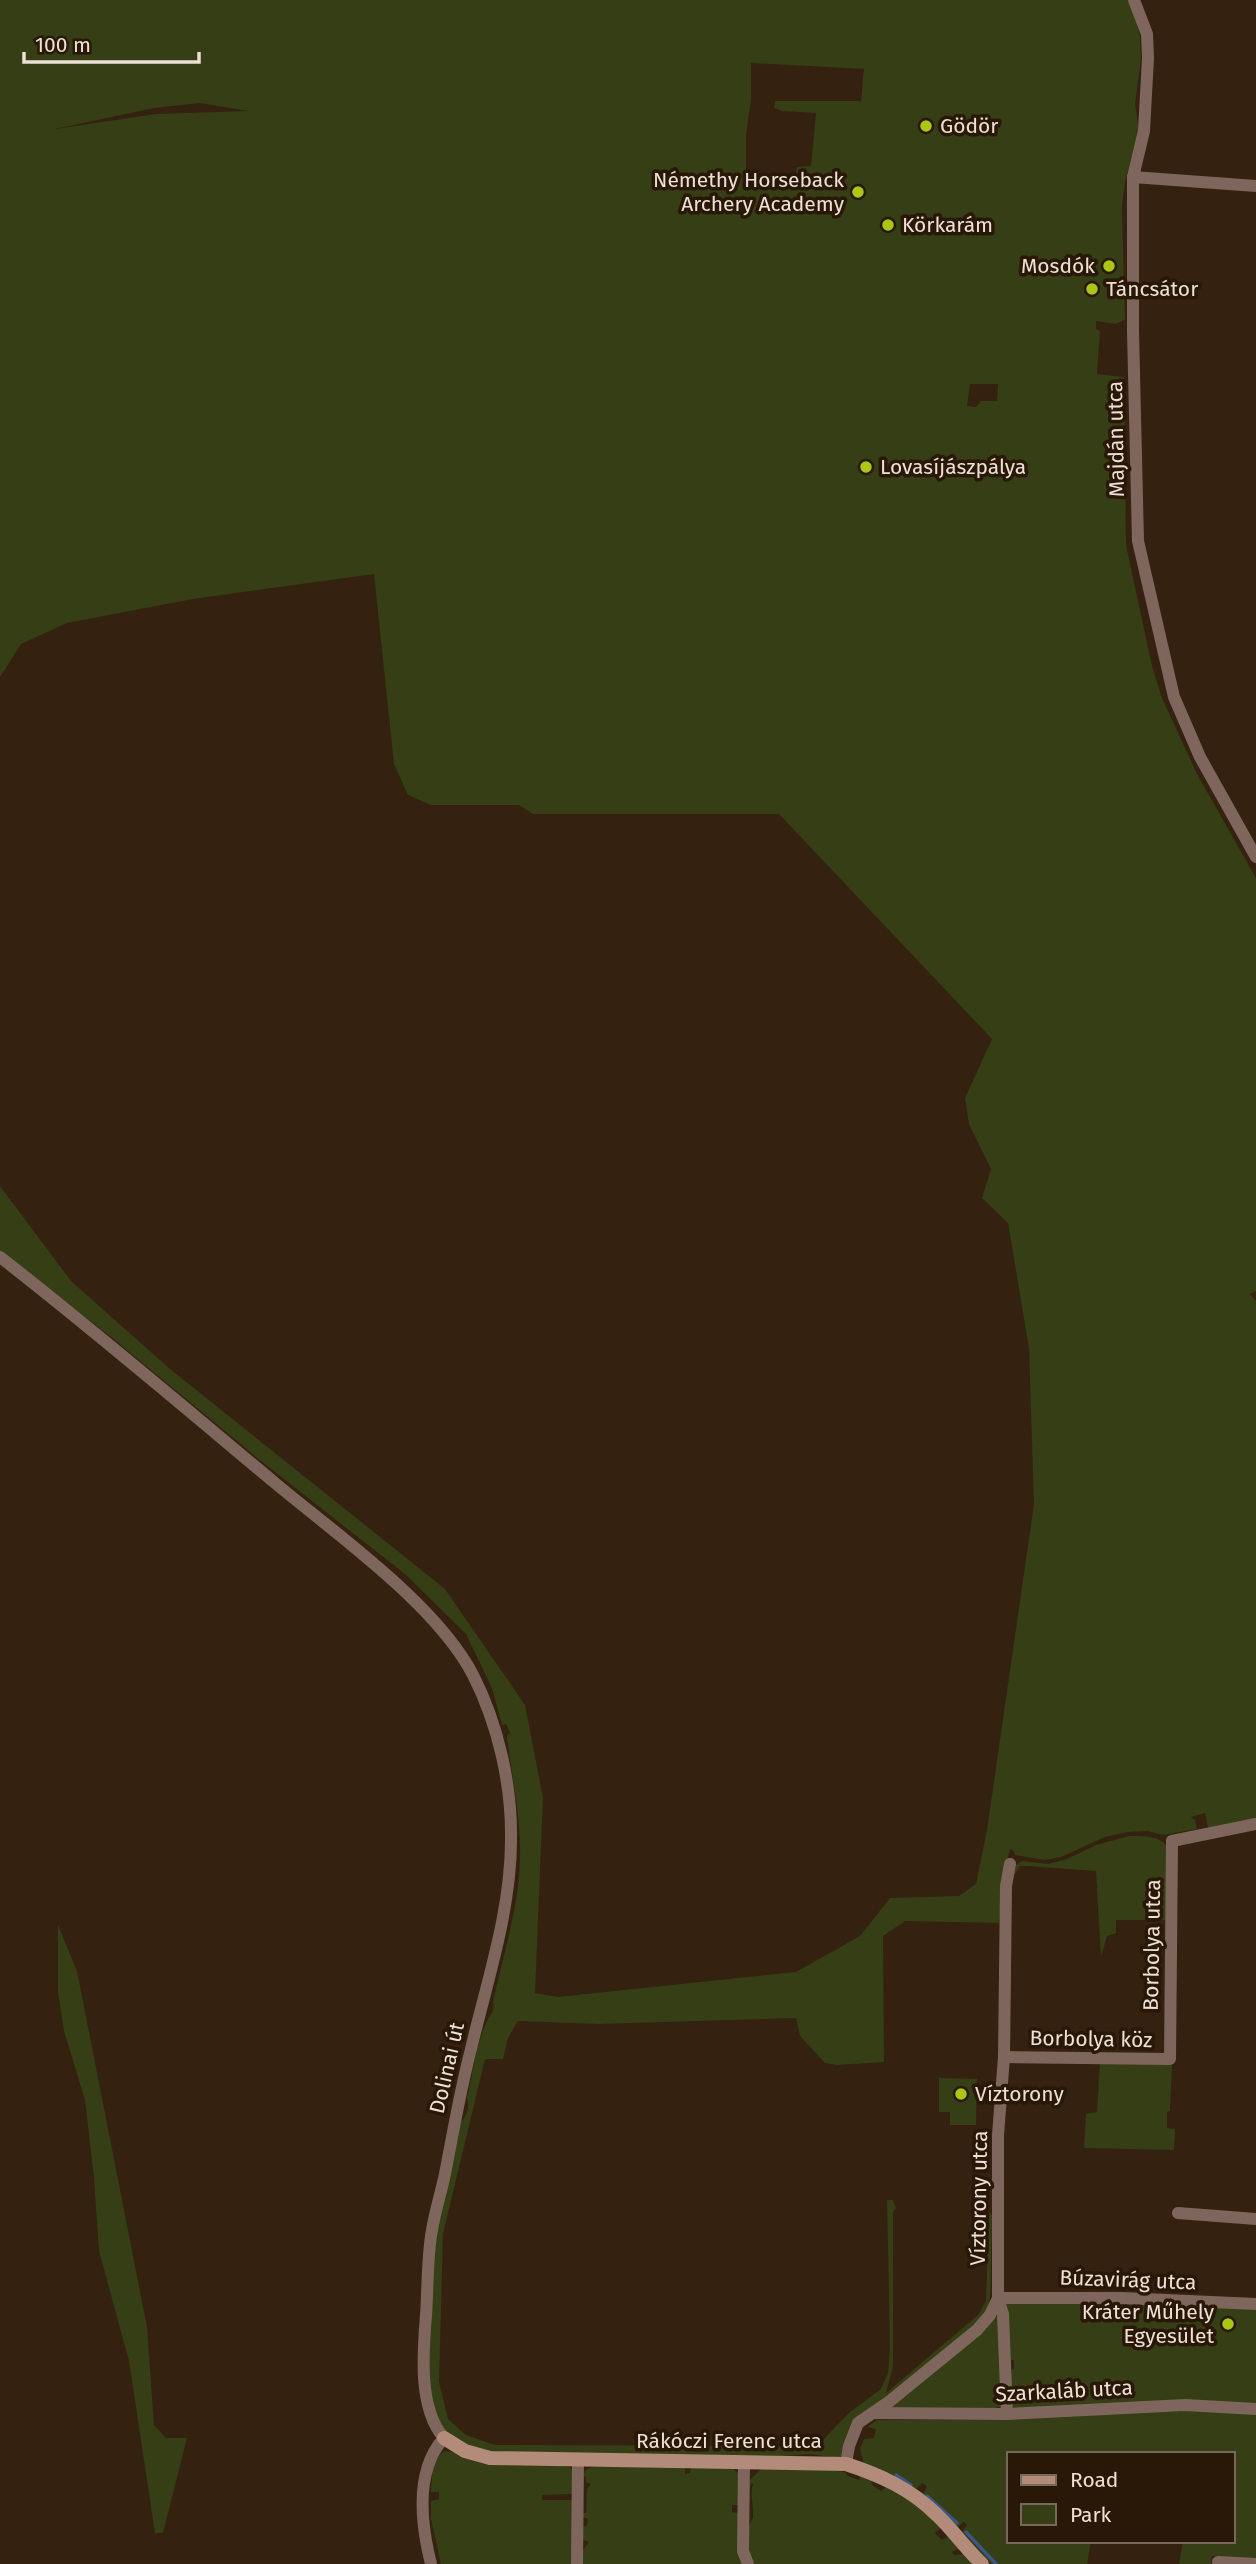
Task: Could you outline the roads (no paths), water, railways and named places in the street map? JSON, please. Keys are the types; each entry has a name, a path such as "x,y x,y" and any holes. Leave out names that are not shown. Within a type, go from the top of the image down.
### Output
{"street":[{"name":"Majdán utca","path":"1134,0 1147,34 1149,58 1144,131 1133,177 1133,331 1138,541 1174,697 1200,757 1256,856"},
{"path":"1133,177 1256,186"},
{"name":"Dolinai út","path":"0,1258 57,1301 422,1609 453,1645 470,1671 496,1732 505,1774 512,1838 509,1882 431,2231 423,2358 429,2410 434,2425 444,2438"},
{"name":"Borbolya utca","path":"1170,2050 1172,1841 1256,1824"},
{"name":"Víztorony utca","path":"1007,2414 1003,2314 998,2298 998,2135 1004,2057 1006,1886 1010,1864"},
{"name":"Borbolya köz","path":"1004,2057 1170,2059 1170,2050"},
{"path":"1178,2213 1256,2219"},
{"path":"846,2464 849,2445 858,2423 977,2330 990,2315 998,2298"},
{"name":"Búzavirág utca","path":"998,2298 1122,2298 1256,2304"},
{"name":"Szarkaláb utca","path":"873,2413 1007,2414 1185,2405 1256,2409"},
{"path":"431,2564 422,2496 431,2455 444,2438"},
{"name":"Rákóczi Ferenc utca","path":"444,2438 465,2451 490,2458 846,2464 893,2482 914,2496 935,2512 982,2564"},
{"path":"577,2564 578,2461"},
{"path":"744,2464 743,2551 748,2564"},
{"path":"1218,2562 1256,2564"}],"waterway":[{"path":"896,2475 911,2485"},
{"path":"927,2496 957,2523"},
{"path":"966,2532 996,2564"}],"place":[{"name":"Gödör","path":"926,126"},
{"name":"Némethy Horseback Archery Academy","path":"858,192"},
{"name":"Körkarám","path":"888,225"},
{"name":"Mosdók","path":"1109,266"},
{"name":"Táncsátor","path":"1092,289"},
{"name":"Lovasíjászpálya","path":"866,467"},
{"name":"Víztorony","path":"961,2094"},
{"name":"Kráter Műhely Egyesület","path":"1228,2324"}]}
